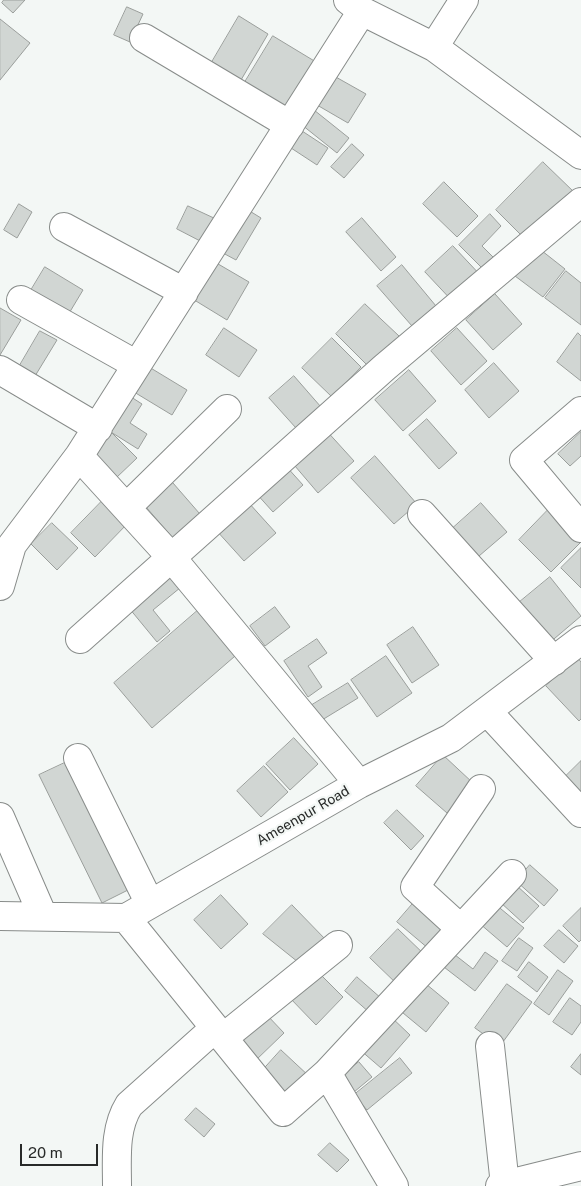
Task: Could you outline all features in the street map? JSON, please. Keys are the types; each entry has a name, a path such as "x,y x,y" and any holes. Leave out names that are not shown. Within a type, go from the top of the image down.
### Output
{"street":[{"path":"434,47 464,0"},
{"path":"0,586 12,545 98,428 290,125 355,5 434,47 581,155"},
{"path":"144,38 290,125"},
{"path":"80,639 384,367 581,202"},
{"path":"64,227 184,292"},
{"path":"21,300 137,365"},
{"path":"0,370 98,428"},
{"path":"128,507 227,409"},
{"path":"581,411 524,460 581,528"},
{"path":"79,456 128,507 171,557 360,784"},
{"path":"422,514 554,661"},
{"name":"Ameenpur Road","path":"126,918 360,784 451,738 581,641"},
{"path":"487,710 581,813"},
{"path":"78,758 150,904"},
{"path":"461,929 415,887 481,789"},
{"path":"0,817 43,916"},
{"path":"0,916 126,918 283,1112 327,1073 512,874"},
{"path":"117,1186 118,1133 122,1117 129,1105 219,1033 338,945"},
{"path":"490,1046 502,1185 581,1166"},
{"path":"327,1073 394,1186"}],"building":[{"path":"4,0 25,0 13,13 2,3"},
{"path":"127,7 143,14 130,42 114,35"},
{"path":"239,16 268,34 241,80 212,62"},
{"path":"0,19 30,43 0,80"},
{"path":"273,36 316,62 285,113 242,87"},
{"path":"334,76 366,94 348,123 317,105"},
{"path":"314,110 349,138 337,153 302,125"},
{"path":"299,129 328,148 317,165 288,146"},
{"path":"352,144 364,155 344,178 331,167"},
{"path":"543,162 575,193 527,241 496,210"},
{"path":"444,182 478,216 457,237 423,204"},
{"path":"19,204 32,212 17,238 4,230"},
{"path":"188,206 216,219 204,243 177,229"},
{"path":"248,210 261,218 236,260 223,253"},
{"path":"490,214 501,226 482,246 497,261 486,272 459,245"},
{"path":"362,218 396,257 381,271 346,232"},
{"path":"453,246 484,279 456,305 425,272"},
{"path":"537,247 565,269 543,297 515,276"},
{"path":"213,261 249,282 227,320 191,298"},
{"path":"402,265 436,306 412,326 377,286"},
{"path":"45,267 83,290 65,320 27,297"},
{"path":"566,271 581,283 581,325 545,298"},
{"path":"495,294 522,324 493,350 466,320"},
{"path":"365,304 399,336 369,367 336,334"},
{"path":"0,308 21,320 0,355"},
{"path":"224,328 257,350 239,377 206,355"},
{"path":"457,328 487,361 461,385 431,351"},
{"path":"40,331 57,340 32,381 16,372"},
{"path":"578,333 581,336 581,381 557,362"},
{"path":"332,338 361,367 332,397 302,368"},
{"path":"494,363 519,391 489,418 465,390"},
{"path":"149,367 187,390 172,415 134,392"},
{"path":"409,370 436,401 403,431 375,400"},
{"path":"294,376 321,407 296,428 269,398"},
{"path":"128,395 142,404 130,423 147,434 138,449 106,429"},
{"path":"427,419 457,453 439,469 409,435"},
{"path":"324,428 354,461 318,493 289,459"},
{"path":"581,432 581,456 570,466 558,454"},
{"path":"112,433 137,458 116,478 92,454"},
{"path":"375,456 417,504 394,524 351,478"},
{"path":"285,465 303,485 273,512 255,492"},
{"path":"173,483 206,521 179,545 146,507"},
{"path":"105,498 129,522 95,557 71,533"},
{"path":"248,502 276,533 244,561 216,530"},
{"path":"481,503 507,532 479,556 453,528"},
{"path":"548,510 581,542 551,572 519,540"},
{"path":"52,523 78,548 57,570 31,544"},
{"path":"581,548 581,588 561,568"},
{"path":"176,570 186,583 153,610 170,631 157,642 129,608"},
{"path":"550,577 581,616 548,644 516,605"},
{"path":"203,606 242,650 152,728 114,683"},
{"path":"275,607 290,627 265,646 250,626"},
{"path":"413,627 439,665 412,683 387,645"},
{"path":"317,639 327,653 308,666 322,687 308,697 284,661"},
{"path":"386,656 412,693 377,717 351,680"},
{"path":"577,657 581,662 581,719 579,721 546,686"},
{"path":"348,683 358,698 322,720 312,705"},
{"path":"294,738 318,764 290,790 266,764"},
{"path":"443,755 473,783 447,813 416,786"},
{"path":"73,759 136,886 102,903 39,775"},
{"path":"581,761 581,792 565,777"},
{"path":"264,766 288,792 261,817 237,791"},
{"path":"397,810 424,836 411,850 384,823"},
{"path":"530,865 558,890 544,906 516,881"},
{"path":"516,885 539,906 523,923 500,902"},
{"path":"221,895 248,924 221,949 194,920"},
{"path":"416,900 448,928 429,949 397,922"},
{"path":"495,904 524,928 507,947 479,923"},
{"path":"292,905 327,941 298,962 263,934"},
{"path":"581,908 581,940 579,942 563,926"},
{"path":"398,929 428,958 399,986 370,958"},
{"path":"559,930 578,946 564,963 544,946"},
{"path":"519,938 533,948 517,971 502,961"},
{"path":"450,951 473,969 485,952 498,961 475,991 440,964"},
{"path":"529,962 548,977 537,992 518,977"},
{"path":"316,970 343,997 316,1025 289,997"},
{"path":"558,970 573,981 549,1015 534,1004"},
{"path":"357,977 382,999 370,1013 345,991"},
{"path":"420,979 449,1003 426,1032 397,1008"},
{"path":"507,984 532,1002 500,1046 475,1028"},
{"path":"570,998 581,1006 581,1022 572,1035 553,1022"},
{"path":"266,1014 284,1033 255,1061 237,1043"},
{"path":"389,1015 410,1035 381,1068 359,1049"},
{"path":"281,1050 310,1077 291,1097 263,1070"},
{"path":"581,1054 581,1075 571,1067"},
{"path":"400,1058 412,1073 367,1110 354,1095"},
{"path":"359,1062 372,1077 354,1092 341,1076"},
{"path":"196,1108 215,1124 204,1137 185,1120"},
{"path":"330,1143 349,1160 337,1172 318,1155"}]}
